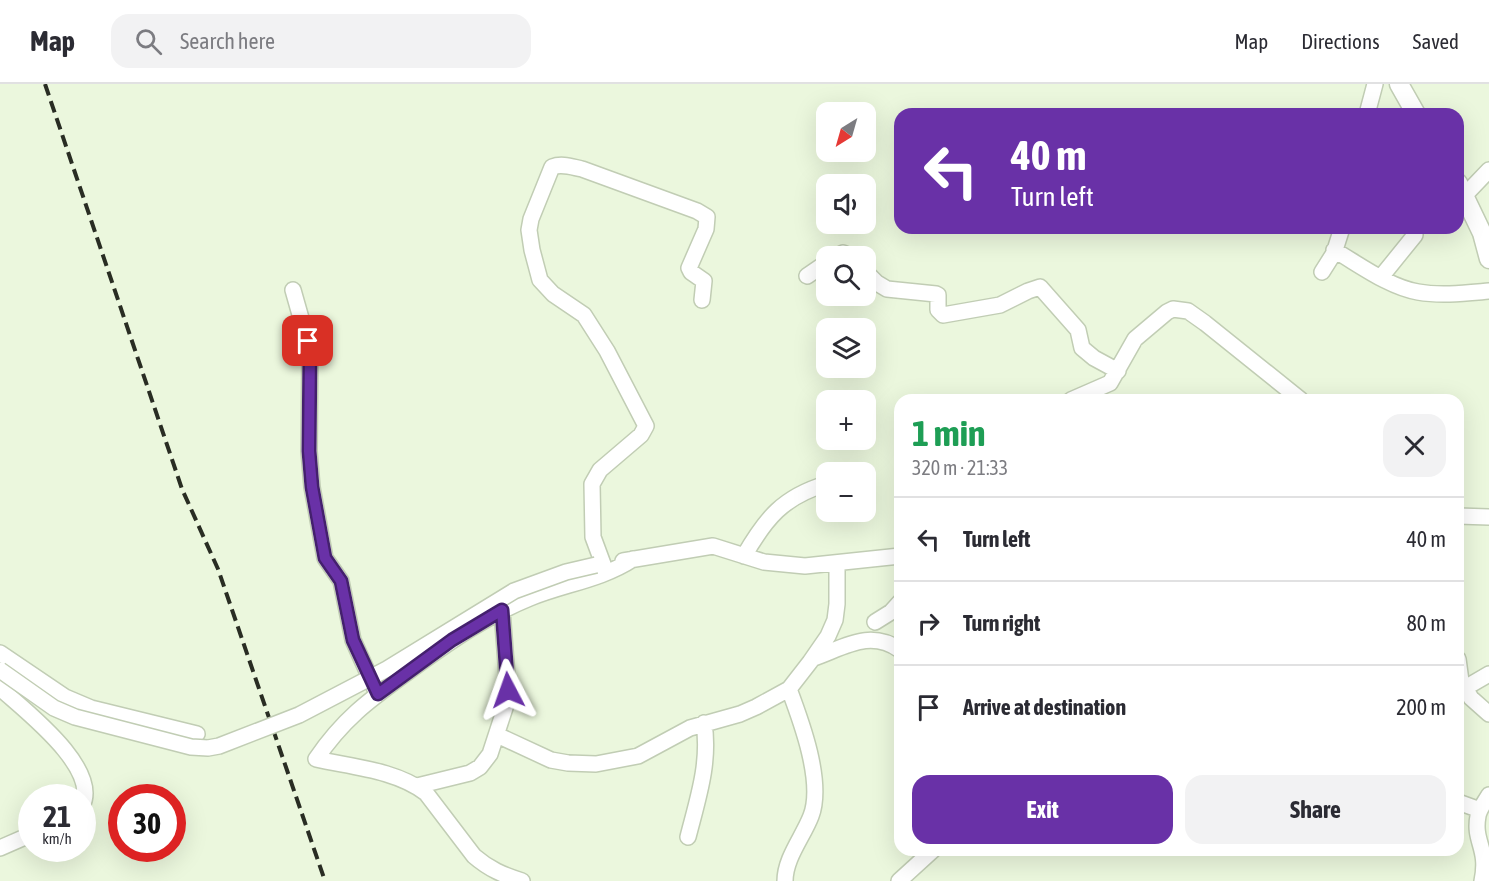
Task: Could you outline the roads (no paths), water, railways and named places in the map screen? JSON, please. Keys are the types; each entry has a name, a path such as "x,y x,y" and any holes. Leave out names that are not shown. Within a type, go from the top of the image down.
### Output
{"main road":[{"path":"1399,84 1413,108"},
{"path":"1464,193 1482,233 1489,259"}],"street":[{"path":"1368,108 1375,84"},
{"path":"599,565 593,537 592,484 600,470 641,435 646,426 607,351 584,315 553,294 540,280 529,240 529,230 531,219 552,167 564,165 582,169 697,211 707,217 706,229 689,268 704,281 702,300"},
{"path":"1464,188 1489,170"},
{"path":"1322,272 1340,234"},
{"path":"1381,277 1415,235"},
{"path":"1334,250 1381,277 1421,293 1489,291"},
{"path":"807,276 816,270"},
{"path":"876,282 887,289 936,294 938,295 938,310 943,315 1000,305 1040,287 1078,330 1082,348 1094,358 1118,371"},
{"path":"293,290 310,350 309,451 312,487 325,558 341,581 353,640 378,694"},
{"path":"1085,394 1110,383 1135,339 1167,312 1180,309 1199,318 1293,394"},
{"path":"1279,394 1282,386"},
{"path":"744,556 760,528 780,507 794,496 816,488"},
{"path":"1464,516 1489,517"},
{"path":"0,670 54,708 75,717 171,743 208,748 219,746 299,715 387,669 514,591 566,572 713,546 785,565 805,566 894,557"},
{"path":"522,881 491,870 474,856 426,793 417,786 389,775 316,759 347,719 452,640 502,610 548,591 606,574 633,560"},
{"path":"497,735 552,760 597,764 638,756 690,728 740,714 766,702 789,688 814,658 828,636 835,620 837,604 837,563"},
{"path":"875,622 894,609"},
{"path":"417,786 463,775 480,767 490,754 508,690 502,610"},
{"path":"814,658 871,639 881,640 894,647"},
{"path":"0,652 77,703 197,734"},
{"path":"1466,688 1489,675"},
{"path":"1464,683 1474,701 1489,714"},
{"path":"0,688 56,738 71,757 83,784"},
{"path":"785,881 786,868 811,816 814,795 807,741 789,688"},
{"path":"688,837 706,763 707,743 704,723"},
{"path":"1482,881 1487,868 1488,856 1477,820 1489,795"},
{"path":"1464,804 1480,810"},
{"path":"0,848 18,840"},
{"path":"898,881 926,856"}],"railway":[{"path":"45,84 182,489 218,569 325,881"}]}
